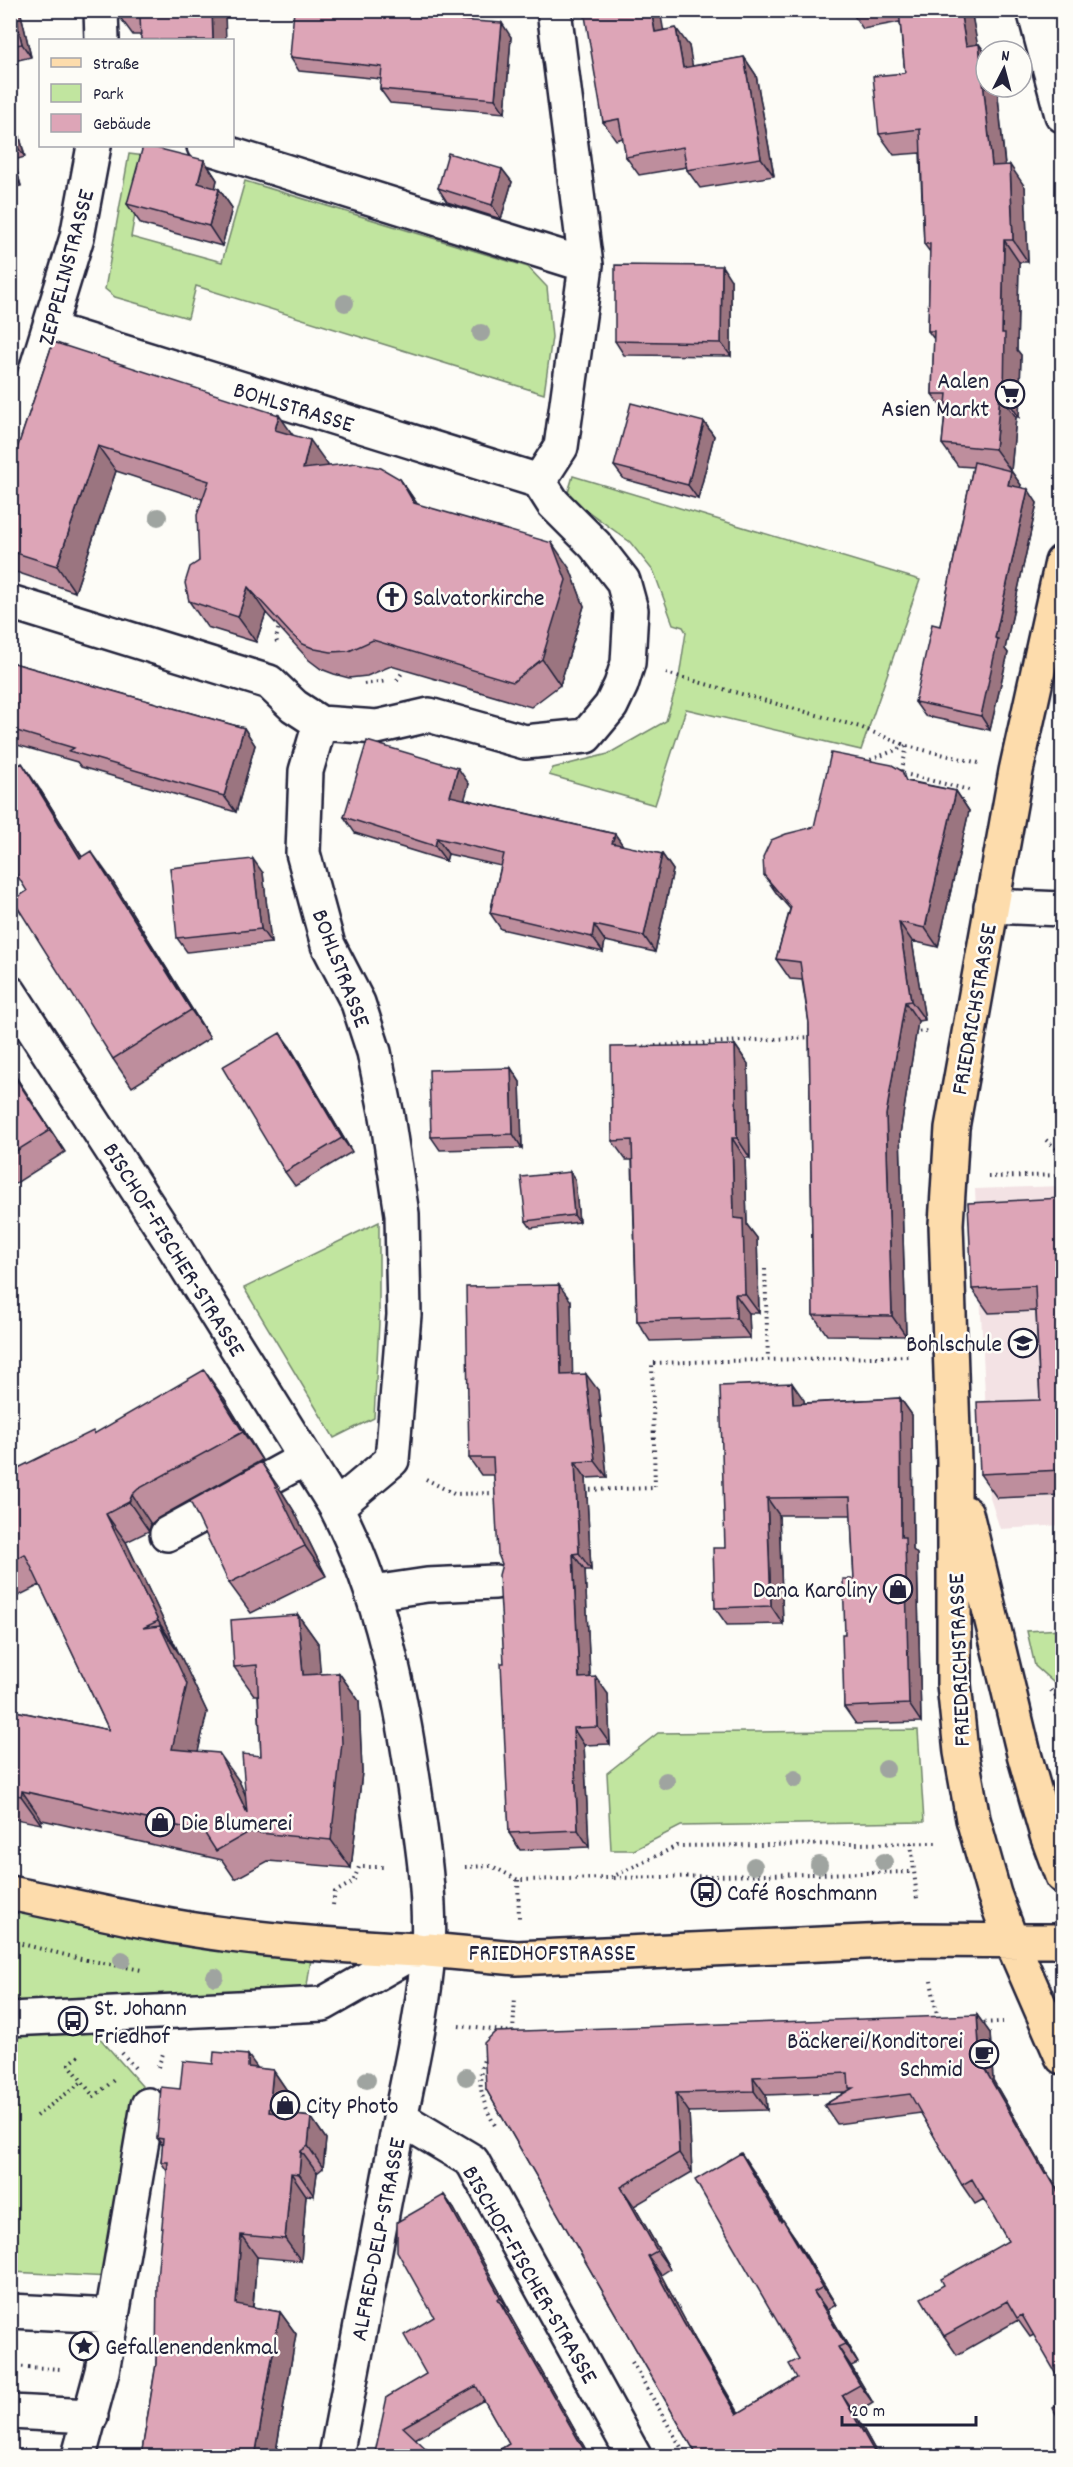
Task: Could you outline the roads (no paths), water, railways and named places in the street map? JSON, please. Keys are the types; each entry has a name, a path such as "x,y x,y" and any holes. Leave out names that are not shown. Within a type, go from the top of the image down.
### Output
{"main road":[{"name":"FRIEDRICHSTRASSE","path":"1062,562 1016,771 952,1128 946,1224 954,1462 954,1684 961,1752 978,1842 994,1894 1011,1940 1062,2057"},
{"name":"FRIEDRICHSTRASSE","path":"954,1462 1024,1754 1047,1835 1062,1876"},
{"name":"FRIEDHOFSTRASSE","path":"10,1893 229,1935 328,1946 423,1950 517,1958 909,1940 1062,1941"}],"street":[{"path":"101,10 102,39"},
{"path":"10,602 269,682 294,706 320,723 377,727 429,715 525,741 586,736 611,706 621,685 628,663 631,610 623,581 596,545 553,503 539,481 561,447 586,264 554,10"},
{"path":"1034,10 1062,115"},
{"name":"ZEPPELINSTRASSE","path":"10,455 77,237 94,147"},
{"path":"207,147 586,264"},
{"name":"BOHLSTRASSE","path":"49,329 539,481"},
{"name":"BOHLSTRASSE","path":"320,723 306,771 303,853 328,945 357,1003 374,1052 387,1116 402,1214 404,1315 392,1460 336,1507"},
{"path":"991,906 1062,909"},
{"name":"BISCHOF-FISCHER-STRASSE","path":"10,993 168,1237 336,1507 352,1538 373,1593 404,1716 426,1868 423,1950"},
{"path":"166,1534 306,1458"},
{"path":"373,1593 427,1585 495,1582"},
{"path":"10,2019 323,2004 423,1950"},
{"name":"ALFRED-DELP-STRASSE","path":"336,2457 400,2118 421,2021 423,1950"},
{"path":"79,2457 102,2371 148,2105"},
{"name":"BISCHOF-FISCHER-STRASSE","path":"400,2118 472,2162 634,2457"},
{"path":"10,2311 112,2316"},
{"path":"10,2412 91,2416"}],"place":[{"name":"Aalen Asien Markt","path":"1010,394"},
{"name":"Salvatorkirche","path":"392,597"},
{"name":"Bohlschule","path":"1023,1343"},
{"name":"Dana Karoliny","path":"898,1589"},
{"name":"Die Blumerei","path":"160,1822"},
{"name":"Café Roschmann","path":"706,1892"},
{"name":"St. Johann Friedhof","path":"73,2021"},
{"name":"Bäckerei/Konditorei Schmid","path":"984,2054"},
{"name":"City Photo","path":"285,2105"},
{"name":"Gefallenendenkmal","path":"84,2346"}]}
